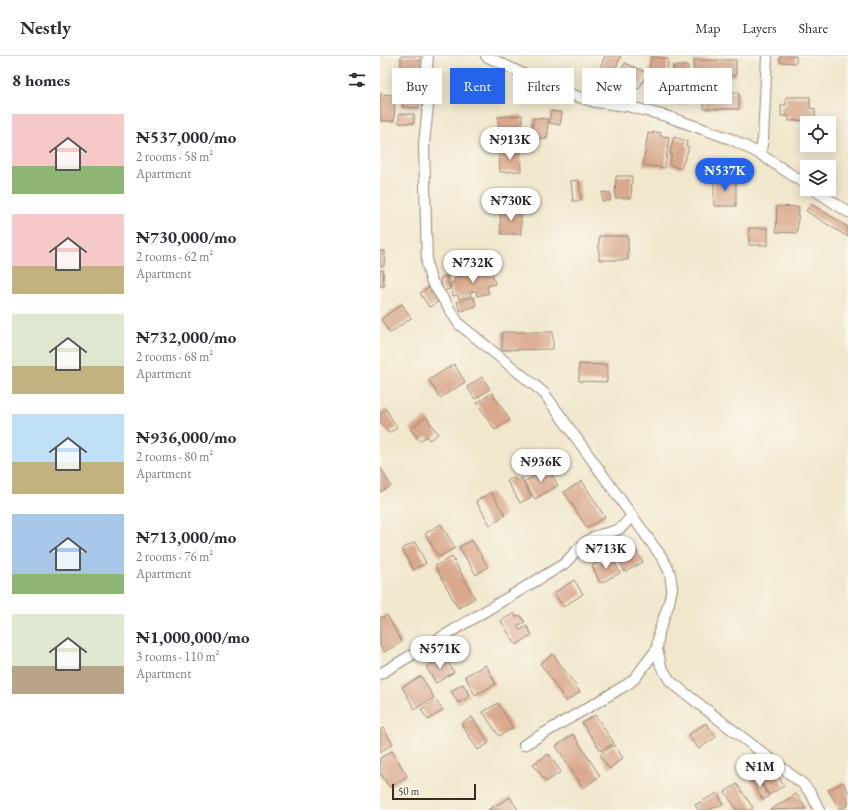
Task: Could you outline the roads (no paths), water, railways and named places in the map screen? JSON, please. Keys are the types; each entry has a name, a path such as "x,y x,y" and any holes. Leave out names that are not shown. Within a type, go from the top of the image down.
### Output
{"street":[{"path":"428,56 426,80 428,106 424,144 427,265 431,280 459,324 544,393 663,559 670,573 672,588 669,603 659,632 657,649 661,666 670,681 803,784 812,795 820,810"},
{"path":"486,56 554,89 595,102 627,106 666,116 731,139 760,154 800,180"},
{"path":"760,154 763,140 767,56"},
{"path":"824,196 848,212"},
{"path":"380,674 564,564 590,539 600,534 618,529 632,516"},
{"path":"524,745 628,684 635,678 657,649"}]}
